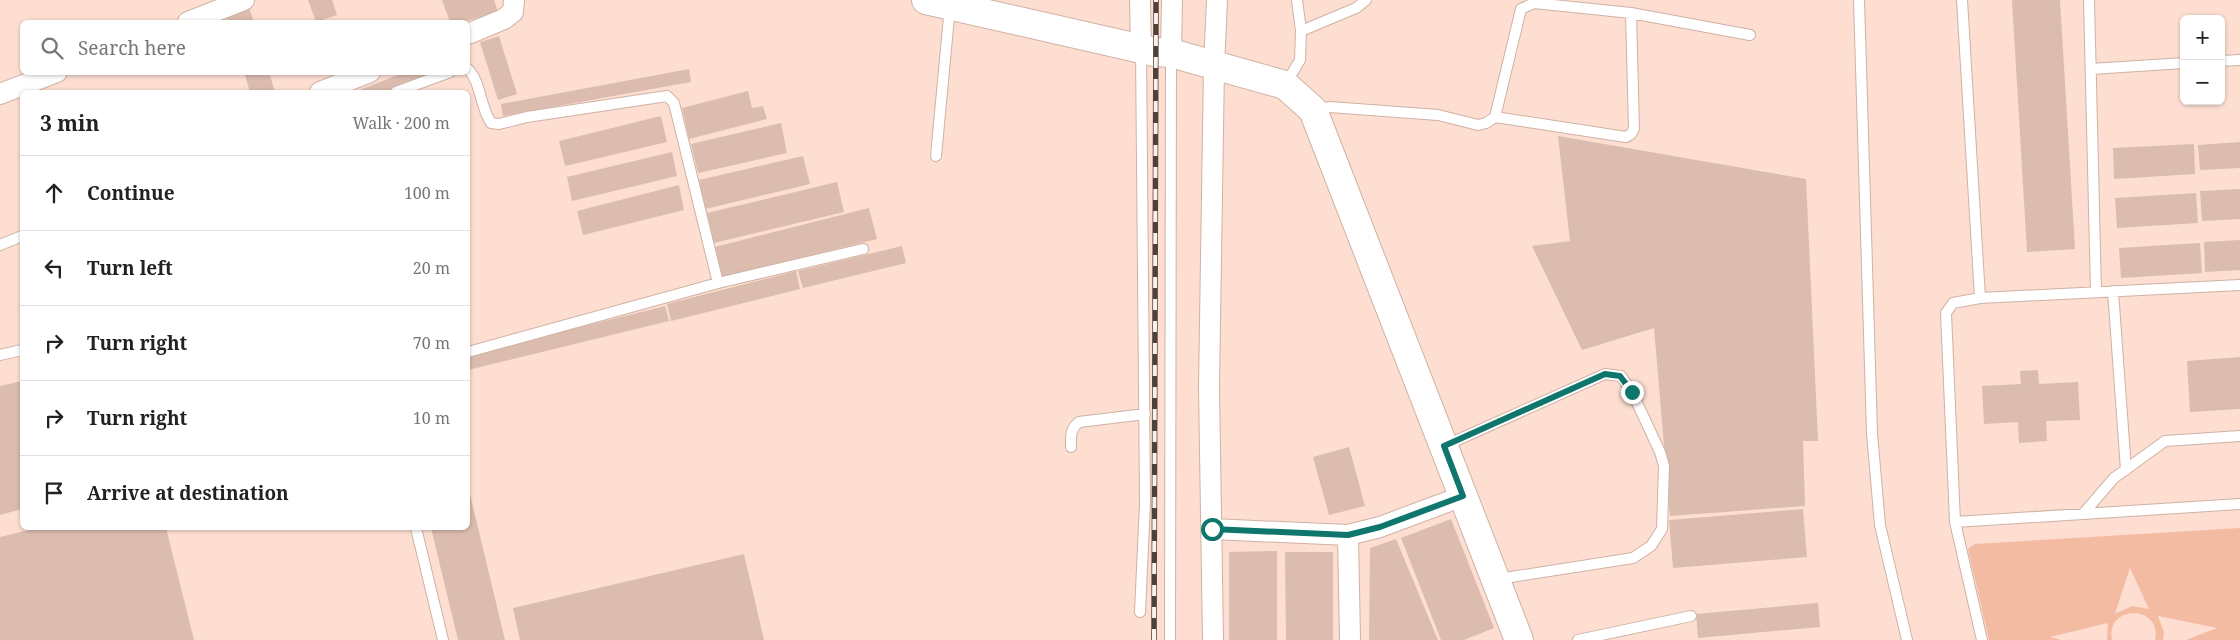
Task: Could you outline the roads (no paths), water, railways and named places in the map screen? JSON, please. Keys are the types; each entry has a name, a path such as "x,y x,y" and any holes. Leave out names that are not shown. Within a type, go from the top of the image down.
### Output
{"street":[{"path":"193,20 244,0"},
{"path":"470,33 504,20 513,12 514,0"},
{"path":"1140,0 1140,48"},
{"path":"1171,53 1172,0"},
{"path":"1213,640 1209,387 1214,66 1217,0"},
{"path":"938,3 1140,48 1171,53 1285,85 1312,110 1519,640"},
{"path":"0,94 49,75"},
{"path":"325,90 362,75"},
{"path":"1212,529 1348,535 1380,527 1463,496"},
{"path":"1348,535 1350,640"}],"lane":[{"path":"1285,85 1300,60 1301,31 1297,0"},
{"path":"1301,31 1356,8 1366,0"},
{"path":"1859,0 1872,432 1880,525 1907,640"},
{"path":"1962,0 1980,298"},
{"path":"2089,0 2096,292"},
{"path":"936,156 938,3"},
{"path":"1495,117 1521,9 1526,5 1534,3 1631,13 1750,35"},
{"path":"1312,110 1330,107 1438,115 1478,125 1486,123 1495,117 1626,137 1634,129 1631,13"},
{"path":"1140,48 1145,414 1145,503 1140,612"},
{"path":"1170,640 1171,53"},
{"path":"2225,61 2240,60"},
{"path":"2091,69 2180,63"},
{"path":"470,72 474,77 486,115 491,123 499,124 527,117 667,96 674,103 718,283"},
{"path":"401,90 442,75"},
{"path":"0,245 20,237"},
{"path":"470,351 718,283 863,249"},
{"path":"1982,640 1955,522 1946,312 1953,303 1980,298 2240,285"},
{"path":"2113,291 2126,470"},
{"path":"0,355 20,350"},
{"path":"1444,446 1605,374 1620,376 1632,392 1660,452 1664,466 1662,529 1651,546 1632,558 1496,580"},
{"path":"1071,447 1071,432 1073,426 1079,422 1145,414"},
{"path":"2083,514 2114,478 2166,441 2240,436"},
{"path":"1955,522 2240,504"},
{"path":"416,530 443,640"},
{"path":"1578,640 1691,616"}],"railway":[{"path":"1154,640 1156,0"}]}
